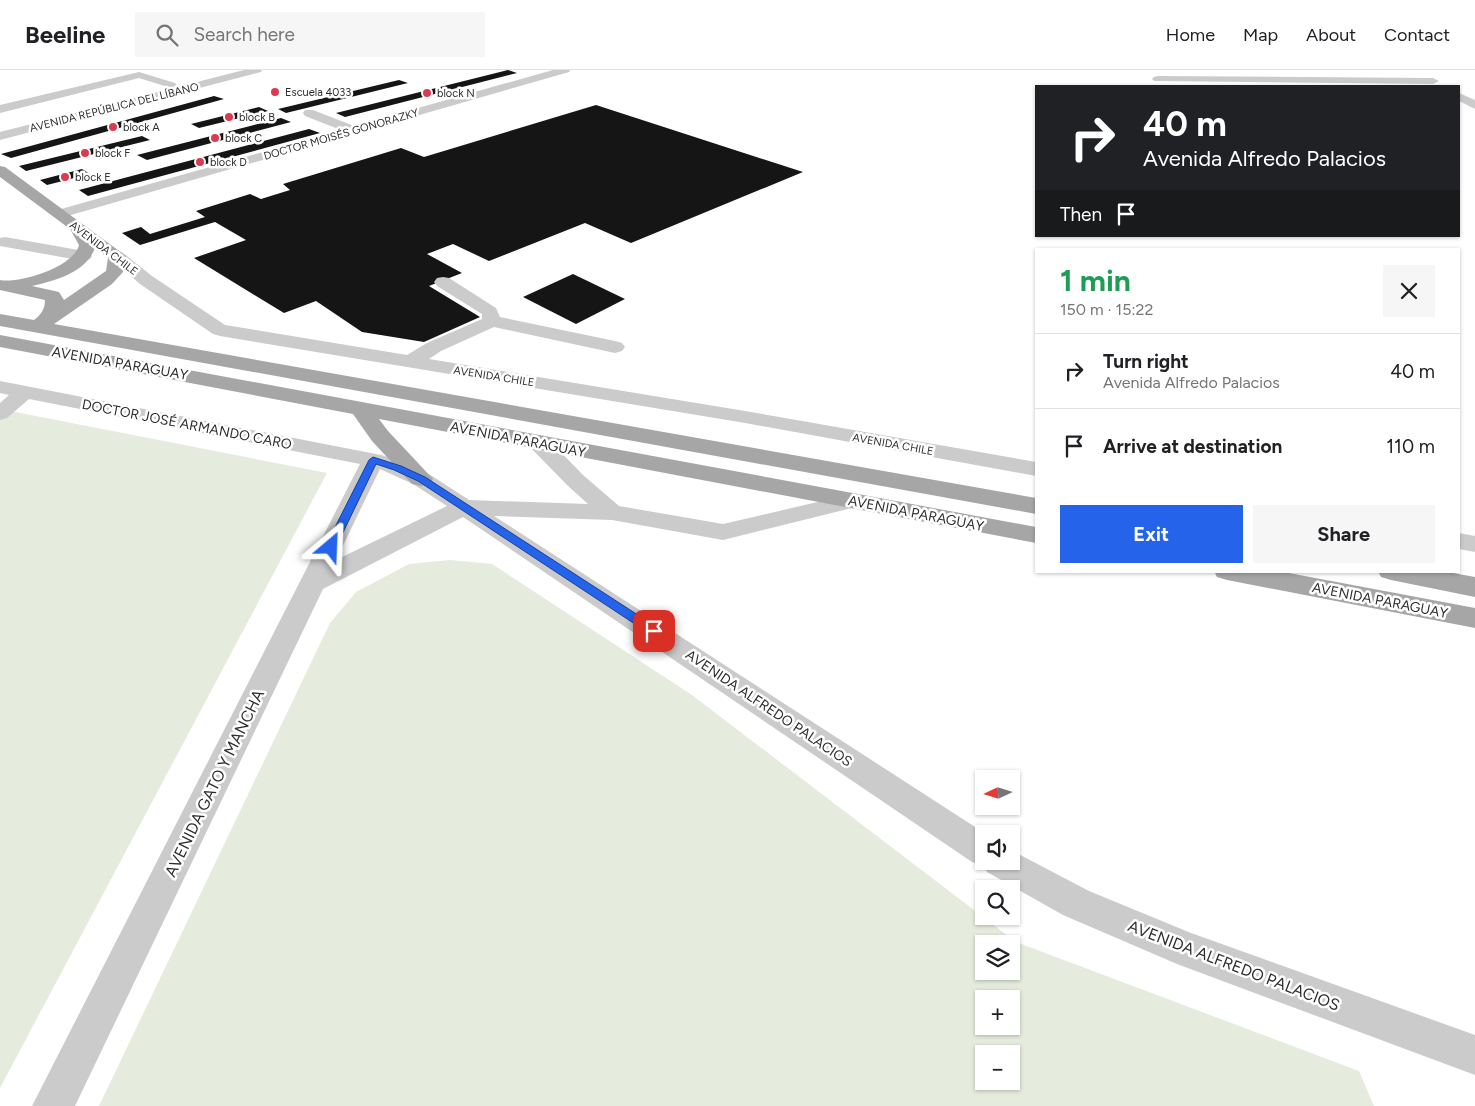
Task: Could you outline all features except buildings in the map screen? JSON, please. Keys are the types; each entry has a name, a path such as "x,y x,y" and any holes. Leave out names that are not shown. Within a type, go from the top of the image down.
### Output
{"main road":[{"name":"AVENIDA CHILE","path":"0,170 117,256"},
{"path":"0,284 17,284 60,272 84,256 88,248 87,243 77,227"},
{"path":"2,346 42,324 89,293 114,272 117,256"},
{"path":"0,284 53,296 55,304 42,324"},
{"path":"89,293 79,308 80,315 121,352"},
{"name":"AVENIDA PARAGUAY","path":"0,320 42,324 121,352 360,408 1035,536"},
{"name":"AVENIDA PARAGUAY","path":"2,346 121,352 1035,506"},
{"path":"360,408 377,448"},
{"name":"AVENIDA PARAGUAY","path":"1238,573 1475,618"},
{"path":"1402,573 1475,587"}],"street":[{"name":"AVENIDA REPÚBLICA DEL LÍBANO","path":"0,127 230,70"},
{"path":"241,70 257,70"},
{"name":"AVENIDA REPÚBLICA DEL LÍBANO","path":"0,136 257,70"},
{"path":"526,70 545,76"},
{"name":"DOCTOR MOISÉS GONORAZKY","path":"59,214 565,70"},
{"path":"1413,70 1438,84"},
{"path":"0,109 139,75 171,85"},
{"path":"1158,79 1438,84"},
{"path":"1460,97 1475,105"},
{"path":"32,101 62,112"},
{"path":"309,113 355,131"},
{"path":"5,242 84,256"},
{"name":"AVENIDA CHILE","path":"117,256 146,280 220,330 745,417 1035,469"},
{"path":"89,293 124,281 146,280"},
{"path":"443,282 490,312 492,321"},
{"path":"410,362 434,347 492,321 615,347"},
{"name":"DOCTOR JOSÉ ARMANDO CARO","path":"0,387 23,393 377,448"},
{"path":"0,414 23,393"},
{"path":"539,443 575,480 612,512"},
{"name":"AVENIDA ALFREDO PALACIOS","path":"377,448 398,468 421,479 465,507 975,845"},
{"name":"AVENIDA GATO Y MANCHA","path":"53,1106 314,582 377,448"},
{"path":"314,582 465,507 612,512 723,532 852,501"},
{"path":"1460,541 1475,544"},
{"name":"AVENIDA ALFREDO PALACIOS","path":"1016,870 1076,903 1190,951 1475,1055"}],"shaded area":[{"path":"0,409 327,473 0,1088"},
{"path":"450,560 492,564 692,695 975,911 975,925 994,925 1007,935 975,935 975,980 1020,980 1020,944 1359,1071 1374,1106 99,1106 330,623 356,592 409,564"}],"place":[{"name":"Escuela 4033","path":"275,92"},
{"name":"block N","path":"427,93"},
{"name":"block B","path":"229,117"},
{"name":"block A","path":"113,127"},
{"name":"block C","path":"215,138"},
{"name":"block F","path":"85,153"},
{"name":"block D","path":"200,162"},
{"name":"block E","path":"65,177"}],"route":[{"path":"331,547 373,460 398,468 421,479 654,631"}]}
